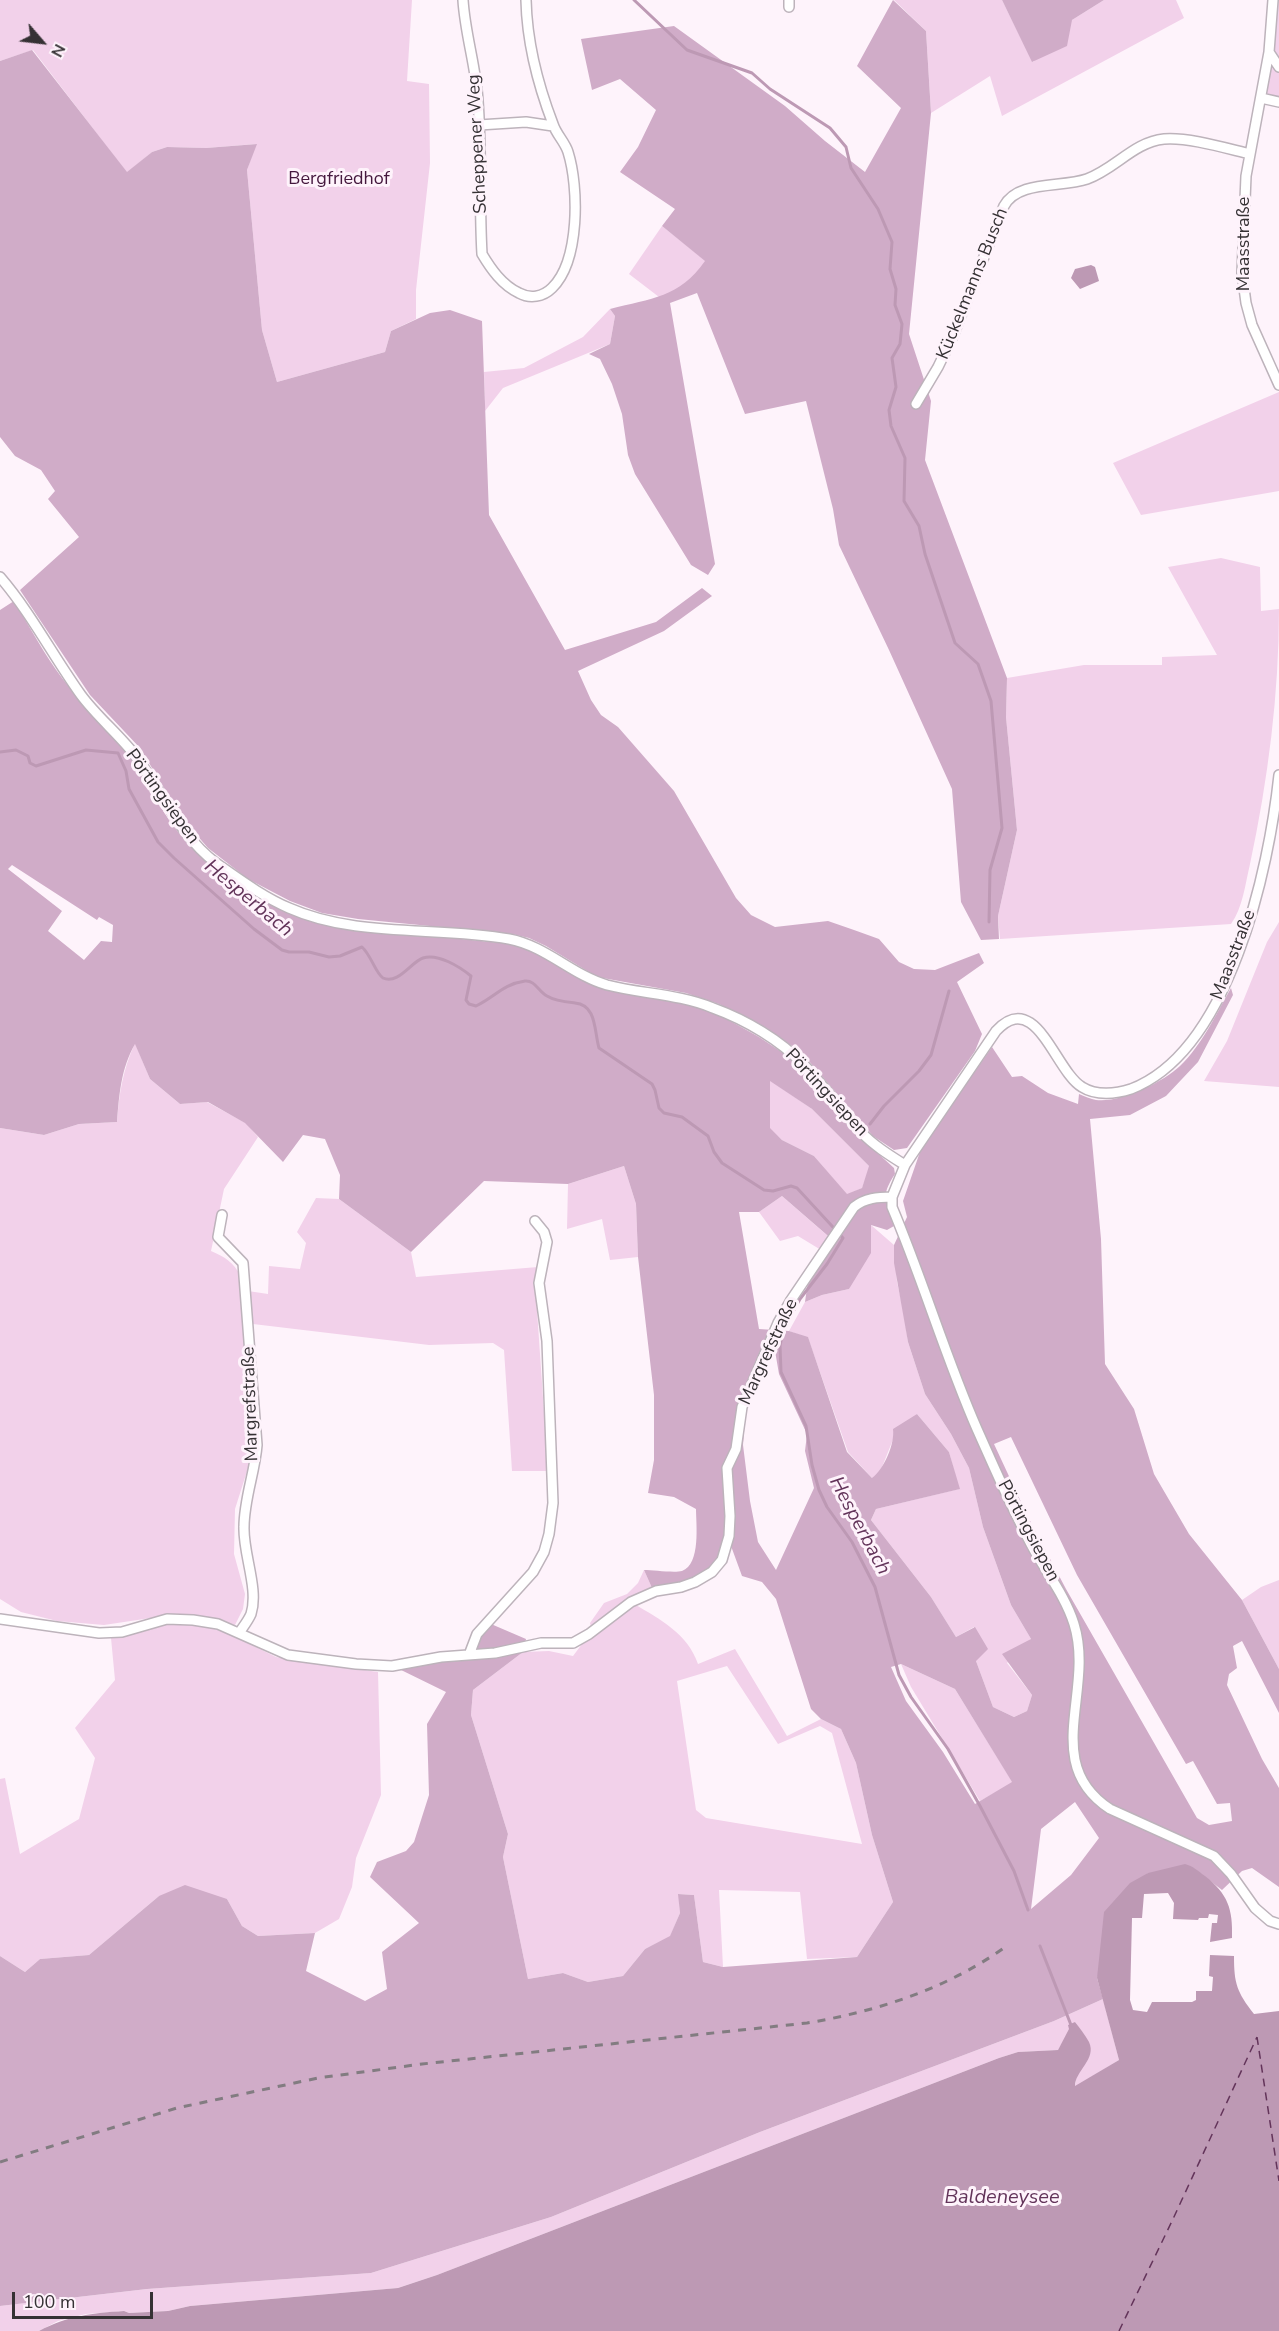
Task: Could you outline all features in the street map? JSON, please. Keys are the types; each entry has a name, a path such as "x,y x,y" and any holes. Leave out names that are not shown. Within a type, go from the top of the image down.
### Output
{"street":[{"name":"Scheppener Weg","path":"463,0 464,22 475,68 479,125 482,254 492,271 518,293 528,297 540,296 552,288 561,277 570,249 576,206 567,151 553,126"},
{"path":"479,125 517,122 553,126 531,48 526,0"},
{"name":"Maasstraße","path":"1273,0 1269,52 1250,154 1243,215 1244,289 1252,325 1279,385"},
{"path":"1269,52 1279,67"},
{"path":"1261,99 1279,102"},
{"name":"Kückelmanns Busch","path":"916,405 938,367 1004,206 1011,195 1044,186 1087,179 1104,171 1136,148 1155,140 1180,140 1250,154"},
{"name":"Pörtingsiepen","path":"0,577 16,596 82,697 136,756 195,846 260,893 290,909 344,924 509,939 545,952 591,979 606,985 692,1000 715,1008 762,1032 790,1052 806,1067 862,1133 884,1152 905,1165"},
{"name":"Maasstraße","path":"905,1165 996,1031 1010,1019 1022,1018 1030,1022 1039,1030 1072,1079 1082,1087 1096,1092 1112,1093 1131,1089 1166,1069 1181,1054 1212,1012 1229,978 1241,946 1258,884 1279,775"},
{"path":"892,1197 905,1165"},
{"name":"Margrefstraße","path":"0,1619 99,1633 122,1632 167,1619 193,1620 218,1624 288,1655 392,1666 441,1657 495,1653 542,1643 573,1643 589,1634 631,1602 656,1591 695,1582 712,1572 722,1560 729,1536 727,1468 736,1449 742,1407 778,1323 791,1300 857,1204 875,1197 892,1197"},
{"name":"Pörtingsiepen","path":"892,1197 892,1207 976,1426 1031,1545 1063,1596 1074,1624 1079,1645 1081,1671 1073,1736 1073,1759 1080,1778 1096,1801 1214,1856 1231,1874 1255,1908 1266,1919 1279,1924"},
{"name":"Margrefstraße","path":"222,1215 218,1237 243,1263 257,1444 244,1526 245,1552 253,1601 250,1615 239,1634"},
{"path":"469,1655 477,1634 532,1572 544,1552 549,1534 553,1503 547,1341 539,1283 547,1242 544,1232 535,1221"}],"green space":[{"name":"Bergfriedhof","path":"0,0 412,0 407,81 429,84 430,163 416,290 416,319 391,331 385,352 277,382 262,330 247,170 256,144 206,148 167,147 152,152 127,173 33,50 0,61"},
{"path":"894,0 1002,0 1033,62 1072,20 1104,0 1176,0 1184,18 1002,116 990,76 931,113 926,31"},
{"path":"1275,0 1279,0 1279,101 1262,97"},
{"path":"662,226 706,261 686,284 659,297 629,274"},
{"path":"610,309 615,316 610,344 503,388 485,411 484,372 524,368 583,337"},
{"path":"1279,392 1279,491 1141,515 1113,463"},
{"path":"1221,558 1260,567 1261,611 1279,609 1275,705 1267,769 1245,888 1231,924 1000,939 998,916 1017,830 1006,717 1007,678 1084,665 1162,665 1162,657 1217,655 1168,567"},
{"path":"1279,922 1279,1087 1204,1081 1227,1041 1267,942"},
{"path":"135,1043 150,1079 180,1104 207,1102 246,1123 258,1137 224,1189 211,1251 228,1260 241,1276 252,1441 248,1468 235,1509 234,1554 245,1594 243,1609 235,1625 198,1616 164,1616 104,1625 57,1621 21,1612 0,1599 0,1128 44,1135 79,1124 117,1122 122,1082"},
{"path":"770,1080 812,1109 870,1167 862,1188 847,1195 814,1156 782,1140 769,1128"},
{"path":"624,1166 636,1204 638,1257 610,1260 602,1219 567,1229 568,1184"},
{"path":"782,1196 829,1237 821,1250 798,1236 780,1241 759,1212"},
{"path":"316,1198 339,1199 411,1252 416,1277 538,1267 535,1281 548,1471 512,1471 504,1350 493,1343 429,1345 253,1324 250,1318 248,1291 268,1294 269,1266 300,1269 306,1243 297,1232"},
{"path":"871,1225 894,1245 897,1282 908,1342 925,1394 951,1434 969,1468 983,1527 1011,1605 1031,1639 1007,1663 1032,1695 1027,1711 1014,1717 993,1707 976,1661 974,1627 956,1637 931,1597 871,1520 876,1509 959,1489 949,1452 917,1414 894,1437 880,1472 873,1479 848,1452 808,1338 789,1331 805,1302 822,1295 849,1289"},
{"path":"644,1570 652,1588 591,1627 590,1623 604,1603 627,1594 638,1583"},
{"path":"1279,1580 1279,1669 1242,1600 1261,1587"},
{"path":"634,1604 672,1628 687,1644 698,1664 735,1649 787,1736 821,1719 841,1729 856,1763 872,1835 893,1902 857,1957 807,1959 800,1892 719,1890 723,1967 703,1962 694,1895 679,1894 680,1913 670,1937 645,1949 623,1976 588,1982 563,1973 528,1979 503,1857 508,1834 471,1715 473,1690 523,1652 549,1651 573,1656 582,1644","holes":["727,1666 778,1744 820,1726 832,1733 862,1844 706,1818 696,1810 677,1681"]},
{"path":"157,1625 201,1625 230,1634 276,1657 378,1672 381,1795 356,1858 352,1887 339,1919 315,1933 258,1936 242,1926 227,1899 159,1896 89,1955 40,1959 25,1972 0,1956 0,1779 5,1778 20,1854 79,1819 95,1758 75,1728 115,1680 111,1638 124,1637"},
{"path":"901,1664 955,1689 1013,1783 980,1801 911,1687"},
{"path":"1103,1999 1119,2060 1075,2087 1077,2076 1090,2052 1089,2045 1075,2022 1058,2050 1018,2052 999,2058 398,2288 190,2306 168,2311 86,2314 58,2321 39,2331 0,2331 0,2306 147,2289 371,2273 551,2217 760,2132 1054,2021"}],"shaded area":[{"path":"893,0 926,31 931,113 909,334 931,401 925,460 1007,678 1006,717 1017,830 998,916 999,939 981,940 961,902 952,789 839,545 833,509 806,401 745,414 697,293 670,303 715,564 708,575 691,565 635,474 628,455 622,414 612,384 600,359 589,354 610,344 615,316 610,309 652,299 675,290 685,283 705,261 662,226 675,209 620,172 638,147 656,110 620,79 592,90 581,39 674,26 785,106 865,172 901,108 857,66"},
{"path":"1002,0 1104,0 1072,20 1067,46 1032,62"},
{"path":"32,50 127,172 152,152 167,147 206,148 257,144 247,170 262,330 277,382 385,352 391,331 430,313 450,310 482,321 489,515 565,650 656,622 702,588 712,596 664,631 578,671 591,700 601,715 618,727 674,791 736,898 751,915 775,927 828,921 879,939 899,962 914,969 935,970 979,953 984,963 957,982 982,1034 975,1051 907,1148 894,1150 873,1136 802,1053 765,1027 719,1004 686,993 597,977 546,946 529,938 512,934 358,919 322,913 290,901 248,879 208,848 182,818 140,748 90,695 20,590 79,537 48,499 55,491 41,470 15,456 0,437 0,61"},
{"path":"14,601 55,669 128,754 169,820 185,840 204,859 246,890 293,913 343,927 511,944 538,953 604,988 693,1006 725,1018 786,1055 806,1074 851,1129 894,1168 895,1174 887,1188 885,1199 894,1226 887,1230 871,1225 871,1253 849,1289 822,1295 805,1302 808,1281 835,1242 782,1196 759,1212 739,1212 759,1329 789,1331 808,1337 847,1452 872,1478 881,1469 888,1456 893,1429 917,1414 949,1452 960,1489 876,1509 871,1520 931,1597 956,1637 975,1627 988,1649 976,1661 993,1707 1014,1717 1027,1711 1032,1695 1002,1654 1031,1639 1011,1605 983,1527 969,1468 951,1434 925,1394 908,1342 894,1263 894,1245 907,1217 903,1201 921,1149 992,1047 1012,1077 1022,1076 1048,1093 1078,1104 1079,1094 1096,1100 1117,1098 1153,1085 1180,1066 1202,1039 1231,988 1233,995 1198,1062 1166,1096 1130,1115 1090,1119 1101,1239 1105,1364 1134,1409 1154,1474 1189,1534 1242,1600 1279,1669 1279,1713 1242,1641 1233,1646 1237,1668 1229,1674 1227,1685 1262,1759 1279,1788 1279,1887 1252,1868 1242,1871 1222,1890 1205,1877 1148,1873 1097,1978 1103,1999 1054,2021 760,2132 551,2217 371,2273 147,2289 0,2306 0,1956 25,1972 40,1959 89,1955 159,1896 185,1885 227,1899 242,1926 258,1936 315,1933 306,1971 365,2001 387,1989 382,1952 419,1923 370,1877 377,1862 406,1851 414,1842 429,1795 427,1724 446,1692 397,1668 474,1659 478,1641 491,1624 526,1639 523,1652 473,1690 471,1715 508,1834 503,1857 528,1979 563,1973 588,1982 623,1976 645,1949 670,1936 680,1913 678,1894 694,1895 703,1962 723,1967 857,1957 893,1902 872,1835 856,1763 841,1729 821,1719 811,1709 776,1599 762,1582 742,1576 731,1546 709,1570 692,1581 652,1588 644,1570 678,1572 688,1567 695,1552 696,1509 674,1497 648,1493 654,1460 654,1395 638,1257 636,1204 624,1166 568,1184 484,1181 411,1252 339,1199 340,1175 325,1139 303,1135 283,1162 245,1123 208,1102 180,1104 150,1079 135,1044 124,1072 117,1122 79,1124 44,1135 0,1128 0,610","holes":["12,865 97,920 99,917 113,925 112,942 101,941 84,960 48,931 62,911 8,869","770,1081 812,1109 869,1166 862,1188 847,1194 814,1156 782,1140 770,1128","774,1345 779,1374 807,1434 805,1451 814,1488 776,1570 758,1542 750,1501 743,1445 746,1406","1011,1437 1077,1575 1186,1764 1193,1761 1217,1804 1230,1803 1232,1821 1209,1825 1197,1818 1066,1589 1028,1517 994,1444","901,1664 955,1689 1012,1782 975,1804 943,1752 906,1701 891,1667","1075,1802 1099,1838 1071,1875 1031,1909 1041,1829"]}],"water":[{"path":"1091,265 1095,267 1099,281 1080,289 1071,278 1075,269"},
{"name":"Baldeneysee","path":"1185,1864 1205,1876 1224,1896 1230,1910 1232,1938 1210,1942 1212,1923 1217,1923 1218,1915 1209,1914 1208,1918 1198,1920 1173,1919 1174,1903 1168,1893 1144,1894 1142,1918 1132,1918 1130,2000 1133,2010 1147,2012 1152,2002 1192,2002 1196,2000 1196,1991 1212,1991 1213,1977 1209,1976 1210,1955 1234,1956 1238,1987 1254,2014 1279,2011 1279,2331 39,2331 80,2316 102,2313 168,2311 190,2306 398,2288 999,2058 1018,2052 1058,2050 1069,2029 1068,2025 1075,2022 1091,2048 1075,2086 1119,2060 1097,1978 1104,1912 1130,1883 1148,1873"}],"waterway":[{"path":"634,0 687,50 752,73 770,89 830,128 846,147 851,168 878,209 892,242 890,269 896,289 895,305 902,324 900,344 892,358 896,387 889,410 891,426 905,458 904,501 919,526 925,554 955,643 978,664 991,701 1002,828 990,870 989,922"},
{"name":"Hesperbach","path":"0,752 16,750 28,756 30,763 36,766 86,750 118,753 126,771 129,789 158,842 254,929 282,950 309,952 329,957 340,956 362,947 380,976 389,979 399,976 418,960 435,957 455,965 471,976 466,1000 469,1004 476,1006 505,988 528,981 550,998 582,1005 591,1014 599,1048 652,1084 659,1108 664,1113 682,1117 708,1136 714,1152 722,1163 764,1190 773,1191 791,1186 797,1188 843,1238 827,1264 800,1299 783,1330 780,1346 781,1372 806,1426 812,1465 819,1490 827,1507 852,1542 875,1587 899,1675 911,1697 948,1749 980,1806 1014,1871 1028,1910"},
{"path":"870,1124 931,1055 949,991"},
{"name":"Hesperbach","path":"1040,1946 1071,2025"}],"ferry route":[{"path":"1257,2037 1279,2181"},
{"path":"1119,2331 1257,2037"}],"railway":[{"path":"0,2162 177,2108 318,2078 422,2064 807,2023 834,2018 912,1996 962,1974 1008,1945"}]}
